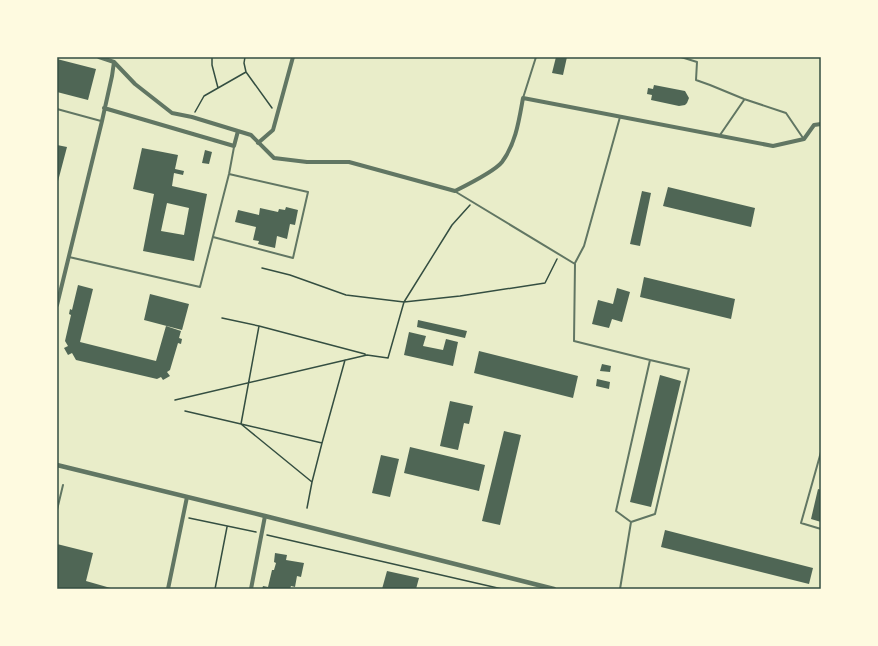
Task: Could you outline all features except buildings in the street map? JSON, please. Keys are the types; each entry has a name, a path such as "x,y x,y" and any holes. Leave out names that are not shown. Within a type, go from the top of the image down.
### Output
{"street":[{"path":"99,57 114,62 135,84 172,112 251,135 274,158 306,162 349,162 455,191 477,180 501,163 514,139 523,98 773,146 804,139 814,125 821,124"},
{"path":"258,143 273,130 293,57"},
{"path":"57,305 102,121 114,62"},
{"path":"104,108 234,146 238,131"},
{"path":"57,465 554,589"},
{"path":"168,589 187,497"},
{"path":"251,589 265,516"}],"lane":[{"path":"523,98 536,57"},
{"path":"681,57 697,62 696,80 710,84 744,99 786,113 804,139"},
{"path":"720,135 744,99"},
{"path":"57,109 102,121"},
{"path":"620,116 584,246 575,264 574,341 689,369 655,514 631,522"},
{"path":"69,257 200,287 229,174 234,146"},
{"path":"213,237 293,258 308,192 229,174"},
{"path":"455,191 575,264"},
{"path":"631,522 616,511 650,360"},
{"path":"821,452 801,523 821,529"},
{"path":"57,510 63,485"},
{"path":"620,589 631,522"}],"path":[{"path":"212,57 212,65 218,88"},
{"path":"245,57 244,63 246,72 272,108"},
{"path":"192,117 204,96 246,72"},
{"path":"222,318 259,326 367,355 388,358 404,302 452,225 473,201"},
{"path":"262,268 290,275 346,294 404,302 460,296 545,283 559,255"},
{"path":"241,424 259,326"},
{"path":"175,400 367,355"},
{"path":"307,508 322,443 345,360"},
{"path":"185,411 322,443"},
{"path":"241,424 312,482"},
{"path":"183,516 502,589"},
{"path":"215,589 227,527"}]}
